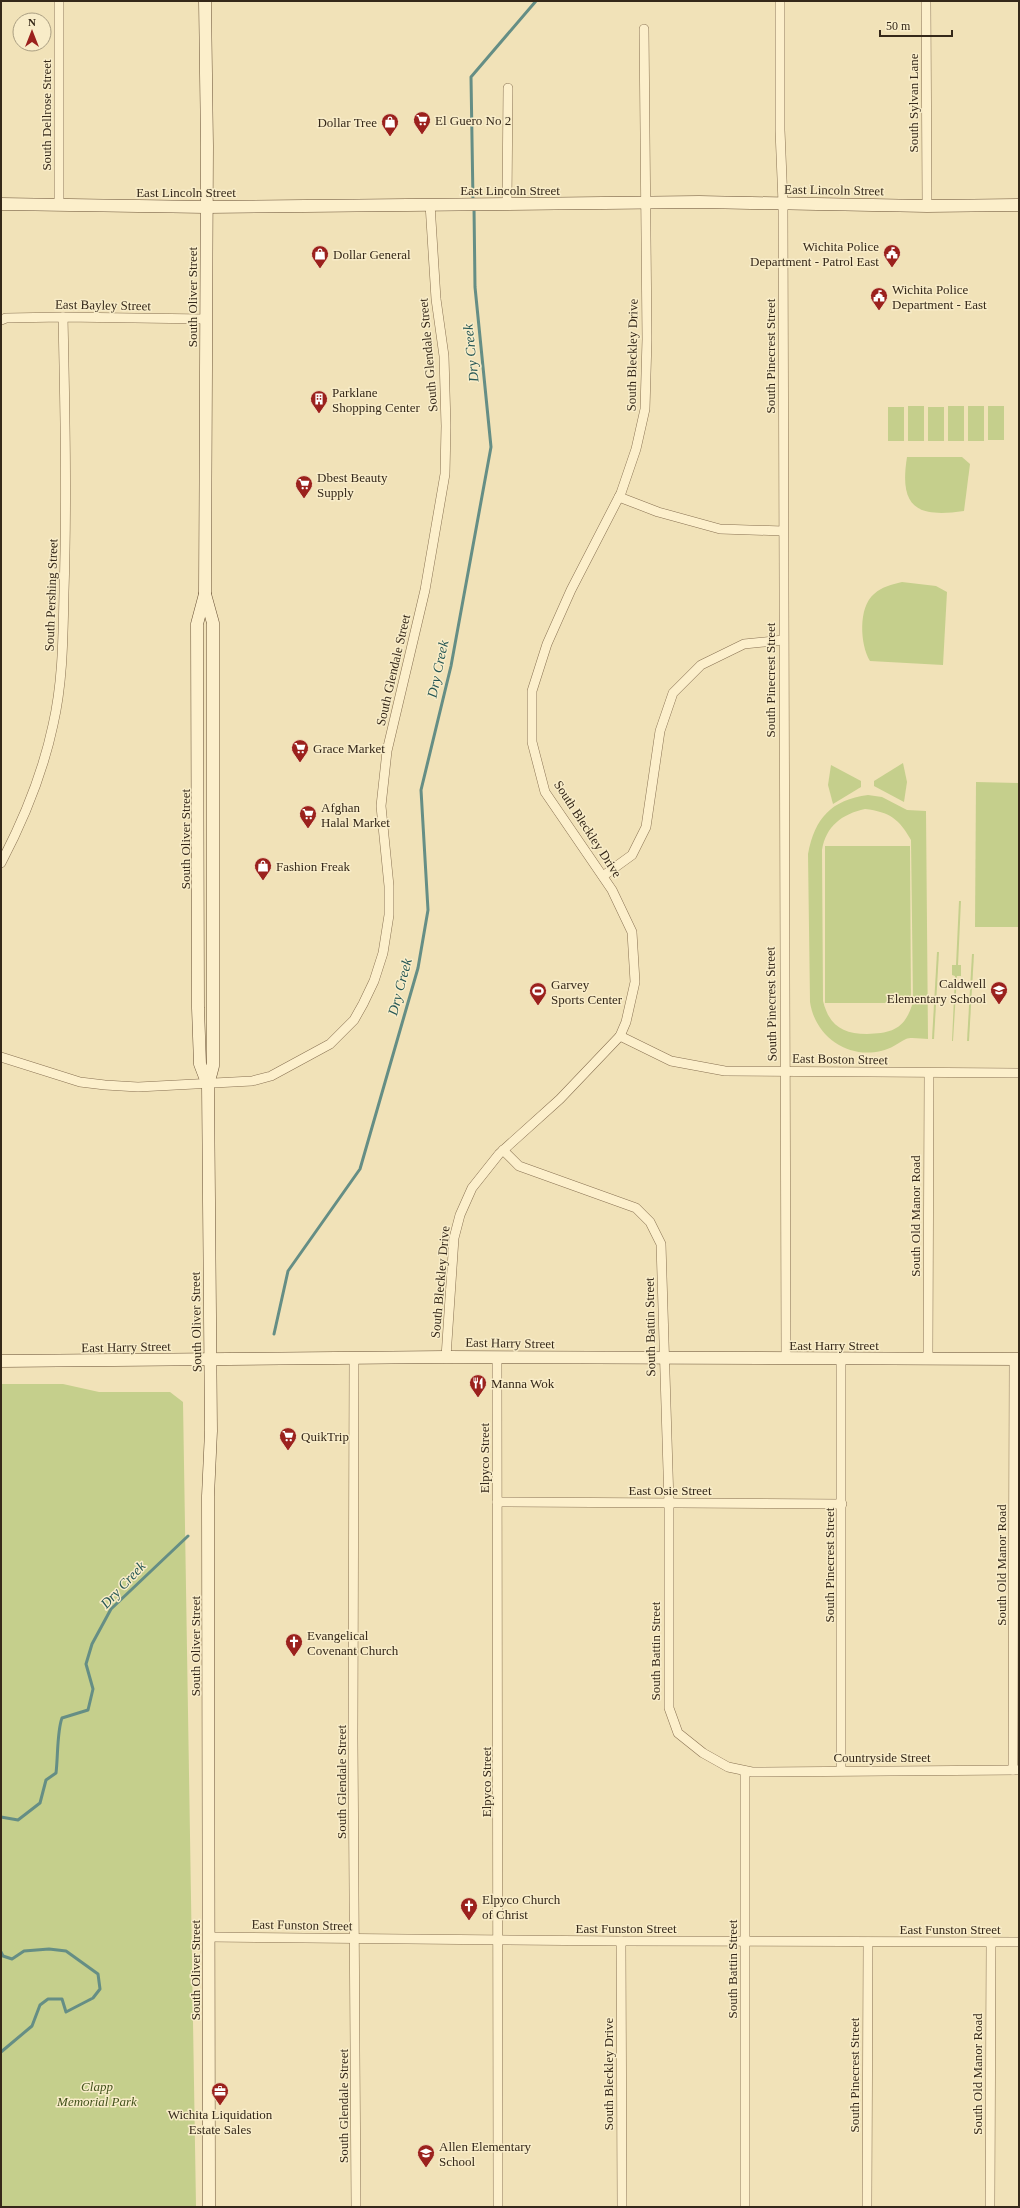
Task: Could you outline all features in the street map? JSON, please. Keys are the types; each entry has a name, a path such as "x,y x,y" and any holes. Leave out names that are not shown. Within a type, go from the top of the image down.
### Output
{"main road":[{"name":"South Oliver Street","path":"205,1 205,594 197,624 198,1008 200,1064 208,1085 212,1431 208,1496 209,2207"},
{"name":"East Lincoln Street","path":"1,204 206,207 361,207 430,204 646,203 927,206 1019,205"},
{"name":"East Harry Street","path":"1,1361 354,1357 1017,1359"}],"street":[{"name":"South Dellrose Street","path":"59,1 59,205"},
{"name":"South Pinecrest Street","path":"780,1 780,130 783,204 782,532 786,1359"},
{"name":"South Sylvan Lane","path":"926,1 927,206"},
{"name":"South Bleckley Drive","path":"446,1357 454,1238 460,1215 472,1188 503,1150 560,1099 620,1036 626,1022 635,982 632,932 612,890 545,792 532,742 532,692 546,644 571,590 619,497 636,449 645,409 646,203 644,29"},
{"path":"507,204 508,88"},
{"name":"South Glendale Street","path":"208,1085 252,1081 271,1076 330,1044 354,1020 363,1004 374,981 386,942 389,886 381,806 383,776 387,751 425,590 445,474 446,426 444,356 436,299 430,204"},
{"name":"East Bayley Street","path":"1,320 6,318 63,317 206,319"},
{"name":"South Pershing Street","path":"1,863 13,840 38,776 53,725 62,658 66,528 63,317"},
{"path":"619,497 658,512 720,529 782,532"},
{"path":"603,876 632,855 646,827 660,731 673,693 701,665 744,644 783,640"},
{"name":"East Boston Street","path":"620,1036 671,1061 725,1071 1019,1073"},
{"path":"1,1057 80,1082 138,1087 208,1085"},
{"name":"South Old Manor Road","path":"928,1359 929,1073"},
{"name":"South Battin Street","path":"503,1150 518,1166 636,1208 650,1222 661,1244 663,1359 669,1503 669,1708 678,1733 703,1753 728,1767 745,1771 745,2207"},
{"name":"South Glendale Street","path":"354,1357 353,1738 356,2206"},
{"name":"Elpyco Street","path":"497,1357 498,2207"},
{"name":"South Pinecrest Street","path":"841,1359 841,1770"},
{"name":"South Old Manor Road","path":"1016,1770 1017,1359"},
{"name":"East Osie Street","path":"497,1502 842,1504"},
{"name":"Countryside Street","path":"745,1771 1016,1770"},
{"name":"East Funston Street","path":"209,1936 744,1942 1019,1942"},
{"name":"South Bleckley Drive","path":"621,1941 622,2207"},
{"name":"South Pinecrest Street","path":"867,2207 868,1942"},
{"name":"South Old Manor Road","path":"990,2207 991,1942"}],"green space":[{"path":"908,406 924,406 924,441 908,441"},
{"path":"948,406 964,406 964,441 948,441"},
{"path":"968,406 984,406 984,441 968,441"},
{"path":"988,406 1004,406 1004,440 988,440"},
{"path":"888,407 904,407 904,441 888,441"},
{"path":"928,407 944,407 944,441 928,441"},
{"path":"907,457 962,457 970,464 964,511 934,513 923,510 914,505 909,498 906,488 905,474"},
{"path":"902,582 936,586 947,592 943,665 870,661 864,646 862,626 865,608 869,600 877,591 887,586"},
{"path":"903,763 907,782 904,802 874,786 874,781"},
{"path":"831,765 861,781 861,787 833,804 828,785"},
{"path":"976,782 1019,783 1019,927 975,927"},
{"path":"868,795 882,797 907,810 926,811 928,1039 908,1038 885,1050 868,1053 856,1052 845,1048 826,1035 818,1025 810,1002 808,854 815,830 820,821 835,806 855,797","holes":["865,809 881,812 898,822 911,840 913,1002 906,1018 897,1028 891,1031 858,1034 844,1030 833,1022 823,1001 822,850 827,834 836,822 857,811"]},
{"path":"825,846 910,846 911,1003 825,1003"},
{"path":"959,901 961,901 958,965 961,965 961,976 957,976 952,1041 955,976 952,975 952,965 956,965"},
{"path":"937,952 939,952 934,1039 932,1039"},
{"path":"972,954 974,954 969,1041 967,1041"},
{"name":"Clapp Memorial Park","path":"1,1384 63,1384 99,1392 170,1392 183,1402 196,2207 1,2207"}],"waterway":[{"name":"Dry Creek","path":"473,201 471,77 536,1"},
{"name":"Dry Creek","path":"274,1334 288,1271 360,1169 418,968 428,910 421,790 451,666 491,447 475,287 474,207"},
{"name":"Dry Creek","path":"1,1817 18,1820 40,1803 46,1780 56,1773 58,1737 62,1718 88,1710 93,1689 86,1664 92,1644 111,1609 188,1536"},
{"name":"Dry Creek","path":"1,1952 3,1956 12,1959 24,1951 49,1949 66,1951 98,1974 100,1989 93,1998 66,2012 62,1999 48,1999 40,2005 32,2026 1,2052"}],"place":[{"name":"El Guero No 2","path":"422,135"},
{"name":"Dollar Tree","path":"390,137"},
{"name":"Wichita Police Department - Patrol East","path":"892,268"},
{"name":"Dollar General","path":"320,269"},
{"name":"Wichita Police Department - East","path":"879,311"},
{"name":"Parklane Shopping Center","path":"319,414"},
{"name":"Dbest Beauty Supply","path":"304,499"},
{"name":"Grace Market","path":"300,763"},
{"name":"Afghan Halal Market","path":"308,829"},
{"name":"Fashion Freak","path":"263,881"},
{"name":"Caldwell Elementary School","path":"999,1005"},
{"name":"Garvey Sports Center","path":"538,1006"},
{"name":"Manna Wok","path":"478,1398"},
{"name":"QuikTrip","path":"288,1451"},
{"name":"Evangelical Covenant Church","path":"294,1657"},
{"name":"Elpyco Church of Christ","path":"469,1921"},
{"name":"Wichita Liquidation Estate Sales","path":"220,2106"},
{"name":"Allen Elementary School","path":"426,2168"}]}
